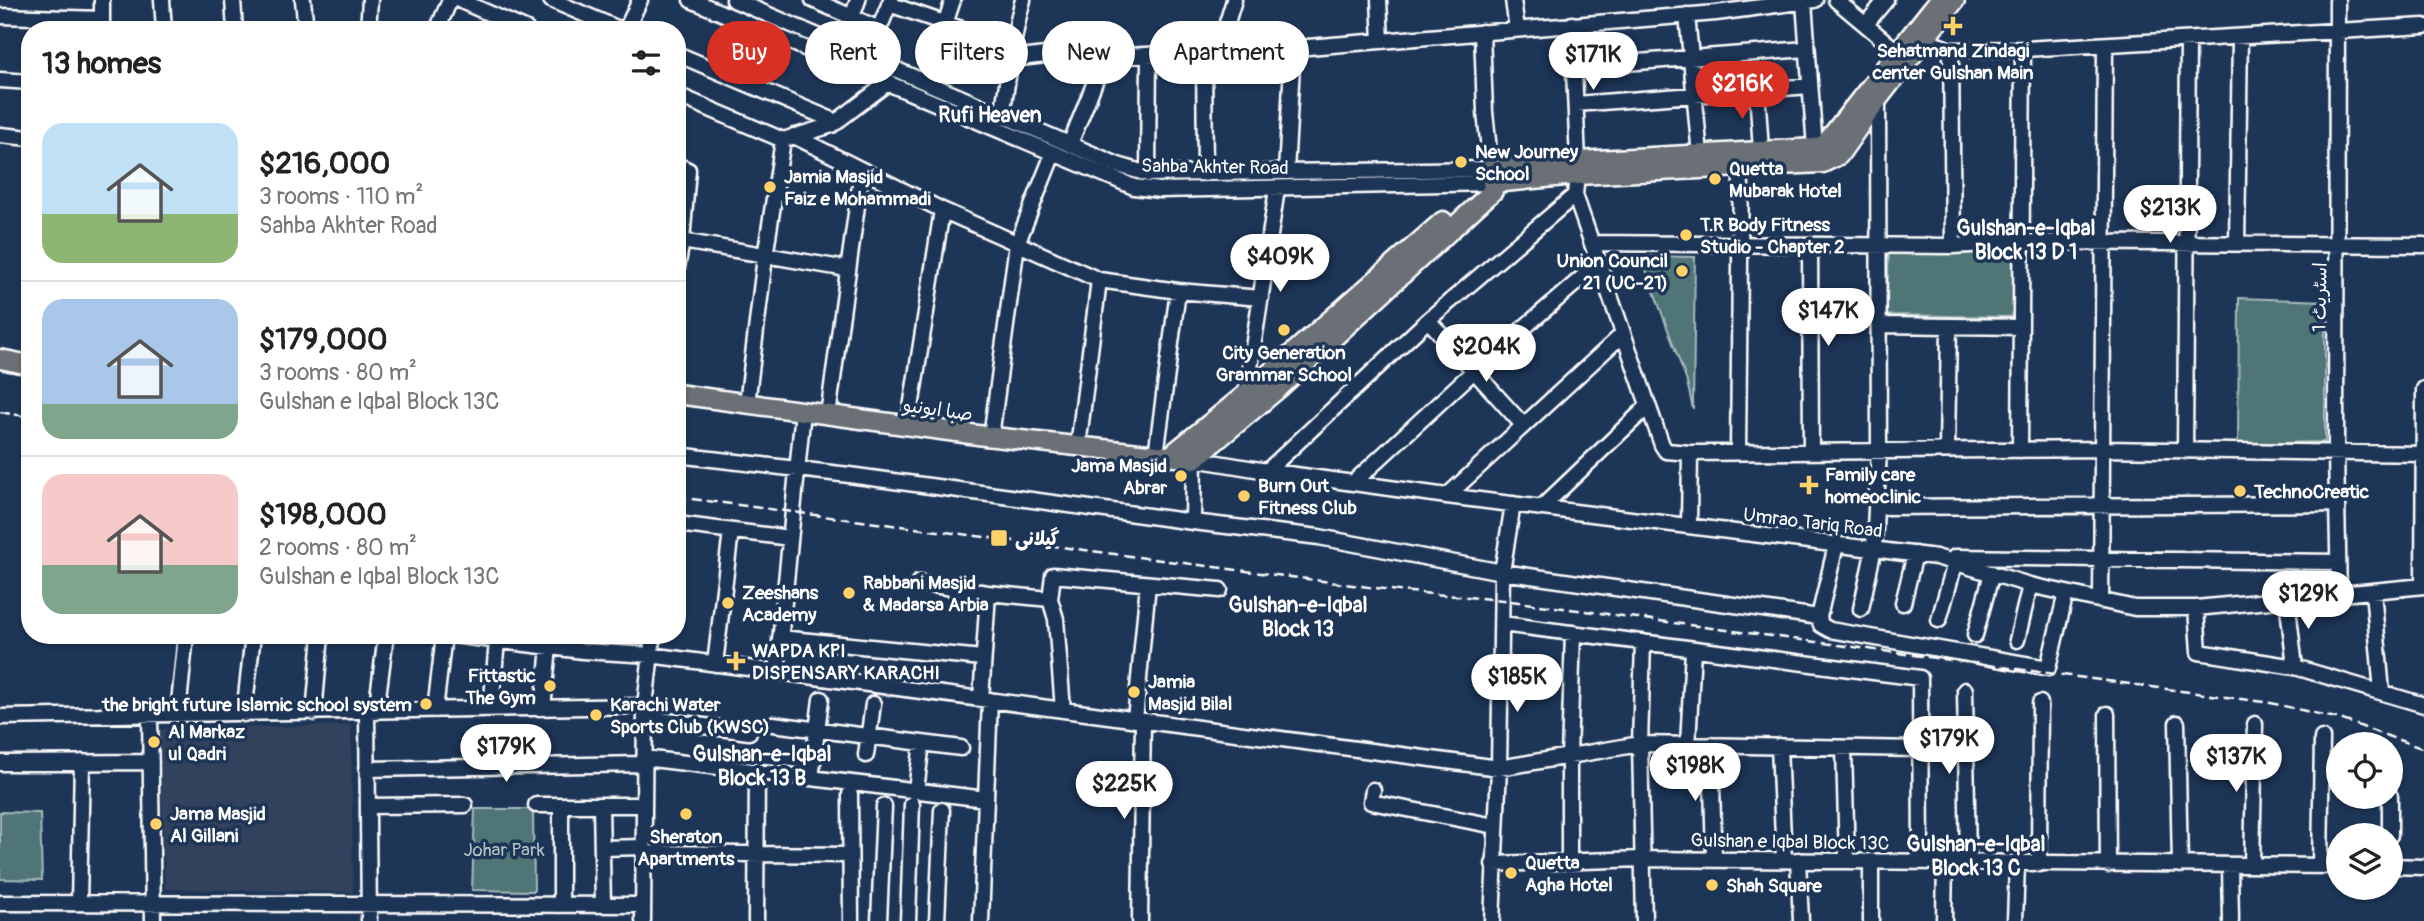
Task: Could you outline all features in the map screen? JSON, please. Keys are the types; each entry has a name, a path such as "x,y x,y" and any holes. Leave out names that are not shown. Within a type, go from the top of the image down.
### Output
{"main road":[{"name":"Sahba Akhter Road","path":"1489,179 1700,155 1815,148 1825,144 1873,95 1942,1"},
{"name":"Sahba Akhter Road","path":"1578,168 1741,167 1823,163 1839,155 1898,52 1919,35"},
{"path":"1194,459 1279,388 1454,219 1489,179"},
{"path":"1163,456 1247,394 1454,219"},
{"path":"0,359 21,363"},
{"name":"صبا ایونیو","path":"686,395 908,427 1194,459"}],"street":[{"path":"102,0 102,21"},
{"path":"162,0 163,21"},
{"path":"233,0 234,21"},
{"path":"303,0 305,21"},
{"path":"369,21 370,0"},
{"path":"441,21 450,0"},
{"path":"459,0 507,21"},
{"path":"551,0 601,21"},
{"path":"628,21 640,0"},
{"name":"Sahba Akhter Road","path":"691,0 738,21"},
{"path":"852,17 858,0"},
{"path":"945,21 953,0"},
{"path":"1019,21 1024,0"},
{"path":"1225,21 1234,0"},
{"path":"1379,0 1381,41"},
{"path":"1513,0 1517,29"},
{"path":"1836,0 1898,52"},
{"path":"1866,24 1886,0"},
{"name":"اسٹریٹ 1","path":"2337,0 2336,454 2339,594"},
{"path":"730,18 737,1"},
{"name":"Sahba Akhter Road","path":"737,1 755,4 805,27"},
{"path":"1309,47 1687,15 1716,6 1810,1 1807,49 1815,148"},
{"path":"821,2 861,21"},
{"path":"882,21 890,2 937,21"},
{"path":"747,21 755,4"},
{"path":"1687,15 1700,155"},
{"path":"0,16 64,21"},
{"path":"1572,24 1578,168 1576,195 1666,451 1690,453 2102,449 2423,454"},
{"path":"1919,35 1951,50 2023,49 2424,26"},
{"path":"1482,32 1489,179"},
{"path":"2237,244 2240,37"},
{"path":"2185,451 2188,40"},
{"path":"2101,601 2105,45"},
{"path":"1573,67 1807,49"},
{"path":"2020,450 2023,49"},
{"path":"1951,50 1952,246"},
{"path":"1135,56 1149,55 1147,174"},
{"path":"686,58 837,122"},
{"name":"Sahba Akhter Road","path":"901,71 1133,171 1147,174 1286,172 1489,179"},
{"path":"0,80 21,81"},
{"path":"789,138 837,122 886,84"},
{"name":"Sahba Akhter Road","path":"894,84 1134,187 1160,190 1277,189 1489,179"},
{"path":"1002,115 1007,84"},
{"path":"1070,144 1094,84"},
{"path":"1205,174 1209,84"},
{"path":"1286,172 1291,84"},
{"path":"1576,104 1810,86"},
{"path":"1757,90 1761,150"},
{"path":"1861,609 1874,548 1880,451 1880,246 1873,95"},
{"path":"686,98 789,138 862,170 942,210 1099,281 1261,298"},
{"path":"0,135 21,137"},
{"path":"747,404 765,257 789,138"},
{"path":"991,437 1017,244 1053,154"},
{"path":"1738,452 1741,167"},
{"path":"686,169 686,194"},
{"path":"828,415 862,170"},
{"path":"1247,394 1277,189"},
{"path":"1267,471 1428,320 1576,195"},
{"path":"908,427 942,210"},
{"path":"686,242 847,269"},
{"path":"1592,243 1880,246 2022,242 2424,244"},
{"path":"1810,245 1811,451"},
{"path":"1353,483 1475,370 1600,263"},
{"path":"1078,447 1099,281"},
{"path":"1163,456 1178,291"},
{"path":"1428,320 1523,425"},
{"path":"1880,325 2021,327"},
{"path":"1947,450 1949,326"},
{"path":"1447,496 1623,334"},
{"path":"2423,586 2424,390"},
{"path":"1542,507 1648,406"},
{"path":"777,672 803,411"},
{"path":"1689,526 1690,453"},
{"path":"686,456 1319,537 1502,572 1819,617"},
{"path":"1193,522 1194,459"},
{"name":"Umrao Tariq Road","path":"1194,459 1447,496 1936,557 2030,585 2135,608 2196,608 2423,586"},
{"path":"1492,921 1499,768 1502,572 1513,504"},
{"path":"1878,507 2337,504"},
{"path":"686,525 790,538"},
{"path":"715,664 731,531"},
{"path":"1836,545 1819,617 1821,625 1830,630 2048,668 2066,593"},
{"path":"1903,603 1915,554"},
{"path":"1936,557 2337,562"},
{"path":"1939,620 1955,562"},
{"path":"1975,635 1992,573"},
{"path":"1063,710 1056,619 1050,599 1053,575 1220,590"},
{"path":"918,583 1050,599"},
{"path":"1140,921 1139,721 1147,584"},
{"path":"2017,640 2030,585"},
{"path":"2373,591 2382,692"},
{"path":"981,921 986,799 986,700 982,658 988,593"},
{"path":"2287,599 2295,667"},
{"path":"2196,608 2199,652 2295,667 2424,705"},
{"path":"1502,624 1920,678 1921,862"},
{"path":"1569,861 1573,633"},
{"path":"780,638 982,658"},
{"path":"1643,642 1640,744 1644,921"},
{"path":"178,713 185,644"},
{"path":"244,714 252,644"},
{"path":"314,713 320,644"},
{"path":"369,921 367,769 371,712 384,644"},
{"path":"435,710 443,644"},
{"path":"491,709 496,644"},
{"path":"538,644 583,651 650,655 1499,768 1640,744 1919,749"},
{"path":"583,651 584,644"},
{"path":"643,921 645,712 652,644"},
{"path":"543,708 549,647"},
{"path":"1688,745 1693,649"},
{"path":"1965,690 1968,862"},
{"path":"811,778 821,699"},
{"path":"2039,864 2040,703"},
{"path":"866,755 873,704"},
{"path":"0,717 543,708 645,712 749,732"},
{"path":"2107,714 2108,864"},
{"path":"150,715 153,921"},
{"path":"2177,723 2180,865"},
{"path":"773,724 961,748"},
{"path":"2252,865 2255,724"},
{"path":"2320,866 2322,738"},
{"path":"908,921 914,797 922,743"},
{"path":"1711,745 1714,859"},
{"path":"1779,746 1791,860 1801,921"},
{"path":"1844,749 1847,861"},
{"path":"367,769 644,761 811,778 914,797 986,799"},
{"path":"79,903 82,762"},
{"path":"0,763 151,762"},
{"path":"756,921 757,771"},
{"path":"1373,790 1370,802 1495,826"},
{"path":"850,794 851,921"},
{"path":"368,806 465,805"},
{"path":"536,805 644,805"},
{"path":"561,805 561,905"},
{"path":"601,805 603,905"},
{"path":"879,921 884,806"},
{"path":"937,921 942,810"},
{"path":"601,848 850,855"},
{"name":"Gulshan e Iqbal Block 13C","path":"1493,864 1714,859 2326,866"},
{"path":"1871,861 1871,921"},
{"path":"1944,921 1945,861"},
{"path":"2015,921 2017,864"},
{"path":"2230,865 2231,921"},
{"path":"2403,866 2424,867"},
{"path":"0,903 643,905"}],"shaded area":[{"path":"351,725 353,892 165,889 160,729"}],"green space":[{"path":"1889,252 2013,253 2013,317 1886,315"},
{"path":"1641,256 1695,257 1693,409 1687,382"},
{"path":"2239,298 2325,301 2325,442 2238,444"},
{"name":"Johar Park","path":"475,809 533,809 534,891 472,890"},
{"path":"0,812 40,813 42,880 0,879"}],"railway":[{"path":"0,412 21,416"},
{"path":"686,498 1399,591 1503,600 2271,703 2340,719 2424,749"}],"place":[{"name":"Sehatmand Zindagi center Gulshan Main","path":"1953,26"},
{"name":"New Journey School","path":"1461,162"},
{"name":"Quetta Mubarak Hotel","path":"1715,179"},
{"name":"Jamia Masjid Faiz e Mohammadi","path":"770,187"},
{"name":"T.R Body Fitness Studio - Chapter 2","path":"1686,235"},
{"name":"Union Council 21 (UC-21)","path":"1682,271"},
{"name":"City Generation Grammar School","path":"1284,330"},
{"name":"Jama Masjid Abrar","path":"1181,476"},
{"name":"Family care homeoclinic","path":"1809,485"},
{"name":"TechnoCreatic","path":"2240,491"},
{"name":"Burn Out Fitness Club","path":"1244,496"},
{"name":"گیلانی","path":"999,538"},
{"name":"Rabbani Masjid & Madarsa Arbia","path":"849,593"},
{"name":"Zeeshans Academy","path":"728,603"},
{"name":"WAPDA KPI DISPENSARY KARACHI","path":"736,661"},
{"name":"Fittastic The Gym","path":"550,686"},
{"name":"Jamia Masjid Bilal","path":"1134,692"},
{"name":"the bright future Islamic school system","path":"426,704"},
{"name":"Karachi Water Sports Club (KWSC)","path":"596,715"},
{"name":"Al Markaz ul Qadri","path":"154,742"},
{"name":"Sheraton Apartments","path":"686,814"},
{"name":"Jama Masjid Al Gillani","path":"156,824"},
{"name":"Quetta Agha Hotel","path":"1511,873"},
{"name":"Shah Square","path":"1712,885"}],"district":[{"name":"Rufi Heaven","path":"990,115"},
{"name":"Gulshan-e-Iqbal Block 13 D 1","path":"2026,240"},
{"name":"Gulshan-e-Iqbal Block 13","path":"1298,617"},
{"name":"Gulshan-e-Iqbal Block 13 B","path":"762,766"},
{"name":"Gulshan-e-Iqbal Block 13 C","path":"1976,856"}]}
